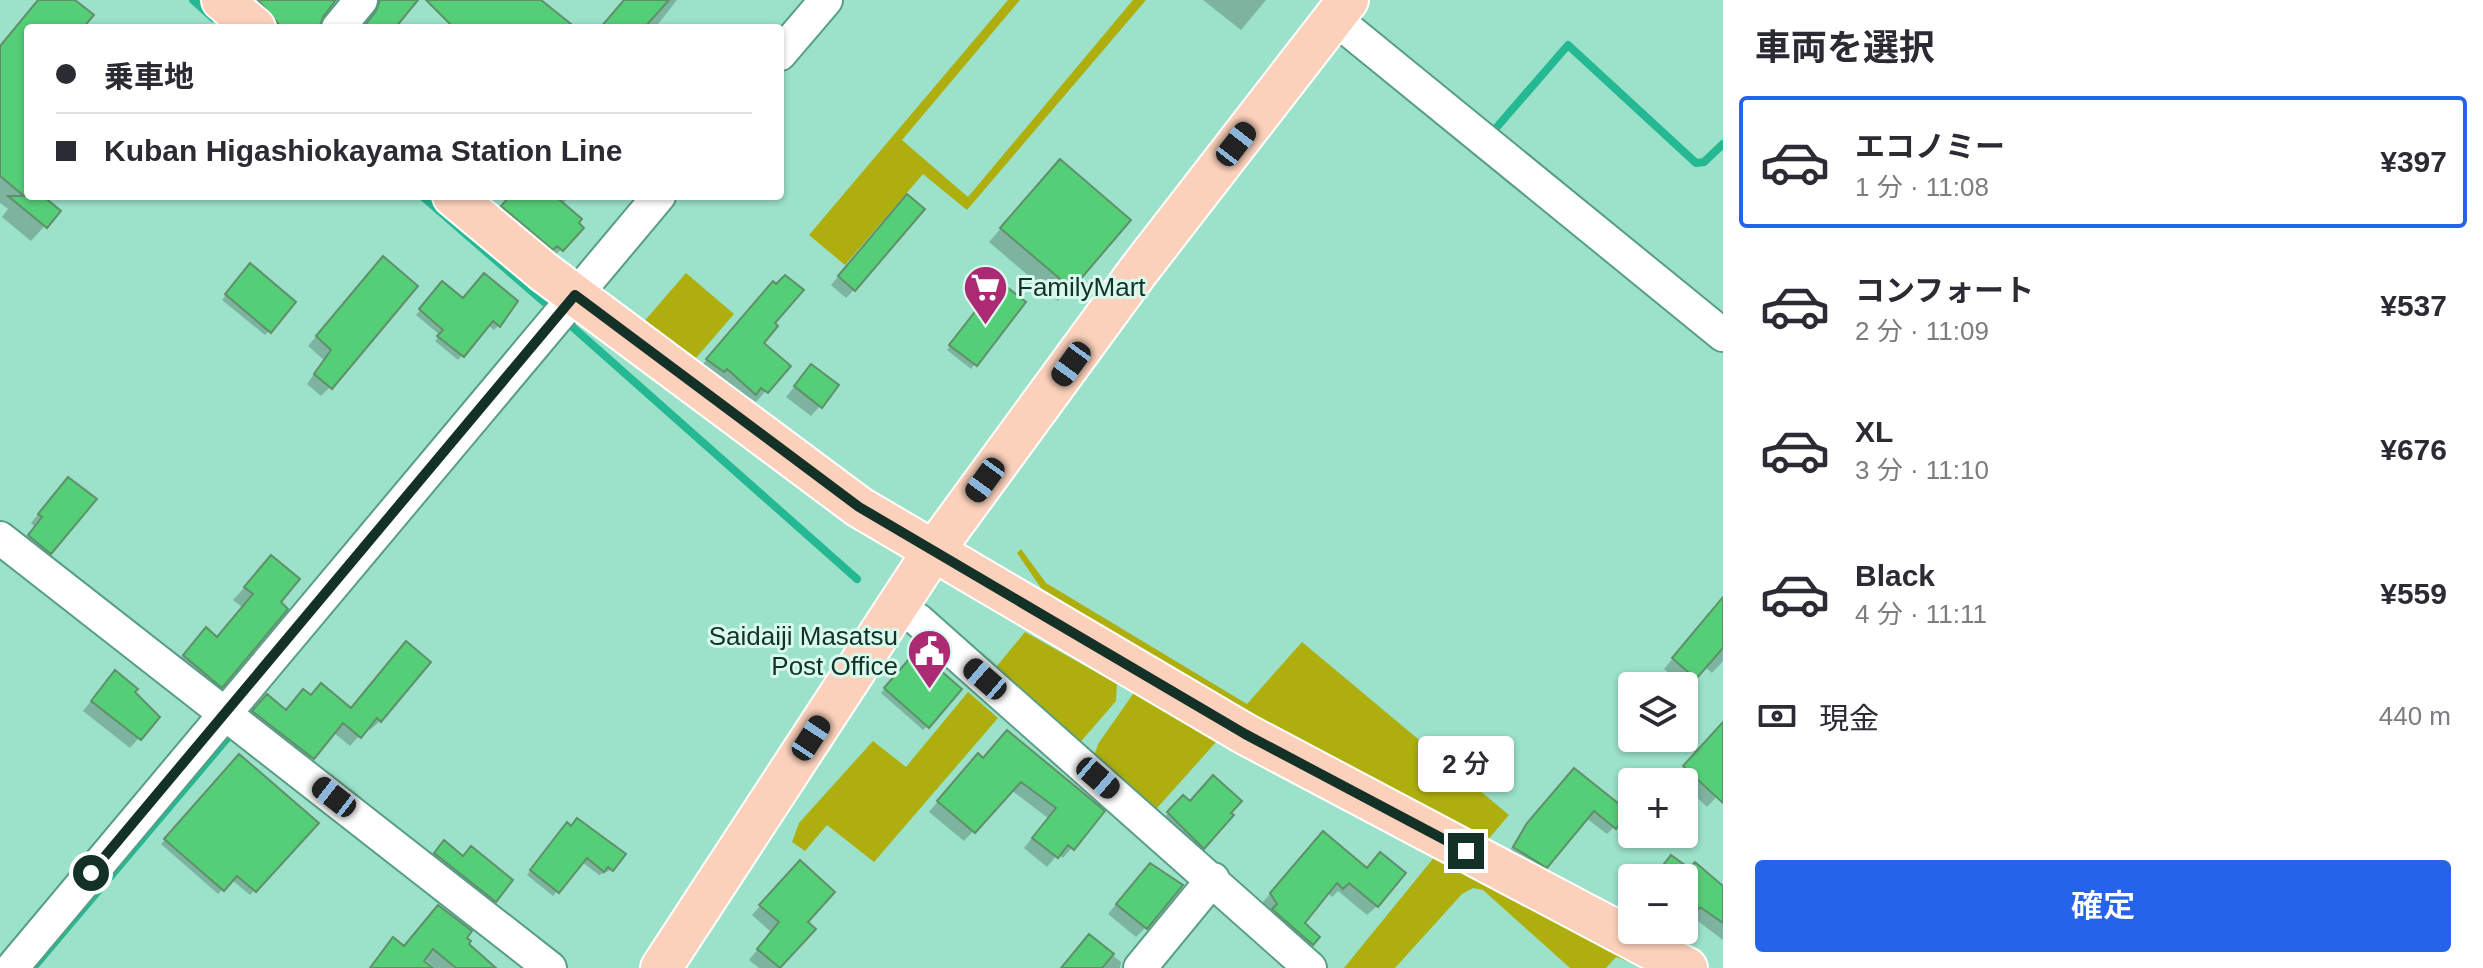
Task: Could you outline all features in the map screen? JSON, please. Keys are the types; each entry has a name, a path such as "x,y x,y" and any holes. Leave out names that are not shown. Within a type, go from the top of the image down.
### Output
{"main road":[{"path":"222,0 250,24"},
{"path":"661,968 932,553 1139,270 1341,6"},
{"path":"458,200 575,295 859,507 932,553 1245,734 1687,968"}],"street":[{"path":"341,24 361,0"},
{"path":"784,49 826,0"},
{"path":"1341,6 1723,335"},
{"path":"12,968 656,200"},
{"path":"0,538 550,968"},
{"path":"896,605 918,620 1208,885 1310,968"},
{"path":"1140,968 1208,885"}],"shaded area":[{"path":"1008,0 1020,0 902,140 968,197 1133,0 1146,0 967,210 923,174 845,265 809,235"},
{"path":"686,273 734,314 696,358 641,325"},
{"path":"1021,549 1046,583 1247,704 1302,642 1509,815 1485,843 1244,714 1041,588 1017,553"},
{"path":"1025,632 1117,684 1116,701 1077,746 992,672"},
{"path":"968,692 998,718 874,862 827,825 805,851 792,842 799,823 873,741 906,767"},
{"path":"1139,692 1217,741 1149,817 1092,763 1098,744 1133,694"},
{"path":"1436,855 1645,968 1616,957 1606,968 1570,968 1483,890 1473,888 1462,894 1395,968 1344,968"}],"building":[{"path":"38,0 75,0 94,15 86,24 24,24 24,196 0,176 0,46"},
{"path":"258,0 336,0 320,24 279,24"},
{"path":"380,0 418,0 398,24 366,24"},
{"path":"426,0 541,0 571,24 450,24"},
{"path":"624,0 669,0 648,24 603,24"},
{"path":"1060,159 1131,220 1072,289 1000,228"},
{"path":"907,194 925,209 855,291 838,276"},
{"path":"8,196 48,200 61,211 47,228"},
{"path":"506,200 560,200 582,219 579,223 584,228 563,251 557,246 553,250 501,206"},
{"path":"383,256 418,286 332,389 314,374 331,350 316,336"},
{"path":"250,263 296,302 271,333 225,294"},
{"path":"484,273 518,301 500,327 493,321 464,357 437,336 443,330 419,309 442,281 463,298"},
{"path":"785,275 804,290 775,323 778,326 764,343 791,366 768,393 761,388 756,395 727,369 724,372 706,359 773,281 776,284"},
{"name":"FamilyMart","path":"999,281 1026,302 977,366 949,345"},
{"path":"811,364 839,385 822,408 794,386"},
{"path":"68,477 97,499 51,554 28,535 42,517 38,514"},
{"path":"271,555 300,579 281,602 288,609 222,688 183,655 206,627 217,637 253,594 244,587"},
{"path":"1723,597 1723,648 1698,677 1698,672 1688,672 1672,658"},
{"path":"406,641 431,662 381,722 377,718 361,738 343,723 314,759 252,711 267,694 286,710 303,689 311,695 321,683 351,708"},
{"path":"917,650 962,689 929,728 884,688"},
{"path":"115,670 138,689 135,692 160,717 141,740 91,701"},
{"path":"1723,722 1723,803 1698,780 1698,768 1683,766"},
{"path":"1007,730 1105,811 1074,850 1068,845 1058,858 1032,838 1056,808 1021,782 975,833 937,801 978,753 983,758"},
{"path":"239,754 319,823 256,892 237,876 224,891 164,839"},
{"path":"1574,768 1618,803 1616,829 1594,811 1547,868 1513,847 1527,823"},
{"path":"1213,775 1242,801 1231,813 1234,815 1204,849 1167,812 1183,795 1190,801"},
{"path":"577,818 626,854 613,871 608,867 604,872 587,858 559,893 530,870 567,822 571,826"},
{"path":"1323,831 1367,868 1380,852 1406,873 1378,907 1349,883 1343,889 1337,883 1305,923 1320,937 1313,945 1272,909 1277,904 1270,893"},
{"path":"444,840 463,856 471,846 513,880 496,902 434,853"},
{"path":"1671,855 1683,864 1664,864"},
{"path":"800,860 835,892 808,922 816,929 780,968 757,949 779,922 759,905"},
{"path":"1150,863 1183,885 1147,929 1116,904"},
{"path":"1698,865 1723,886 1723,923 1700,907 1698,910"},
{"path":"438,905 472,931 467,938 471,941 469,944 496,968 456,968 433,949 424,961 433,968 370,968 393,937 404,946"},
{"path":"1089,934 1114,954 1102,968 1061,968"}],"waterway":[{"path":"193,0 213,18"},
{"path":"1490,135 1568,45 1696,163 1704,162 1723,144"},
{"path":"427,200 544,302"},
{"path":"568,323 857,579"},
{"path":"33,968 230,735"}],"place":[{"name":"FamilyMart","path":"986,326"},
{"name":"Saidaiji Masatsu Post Office","path":"929,690"}],"route":[{"path":"91,873 575,295 859,507 932,553 1245,734 1466,851"}]}
